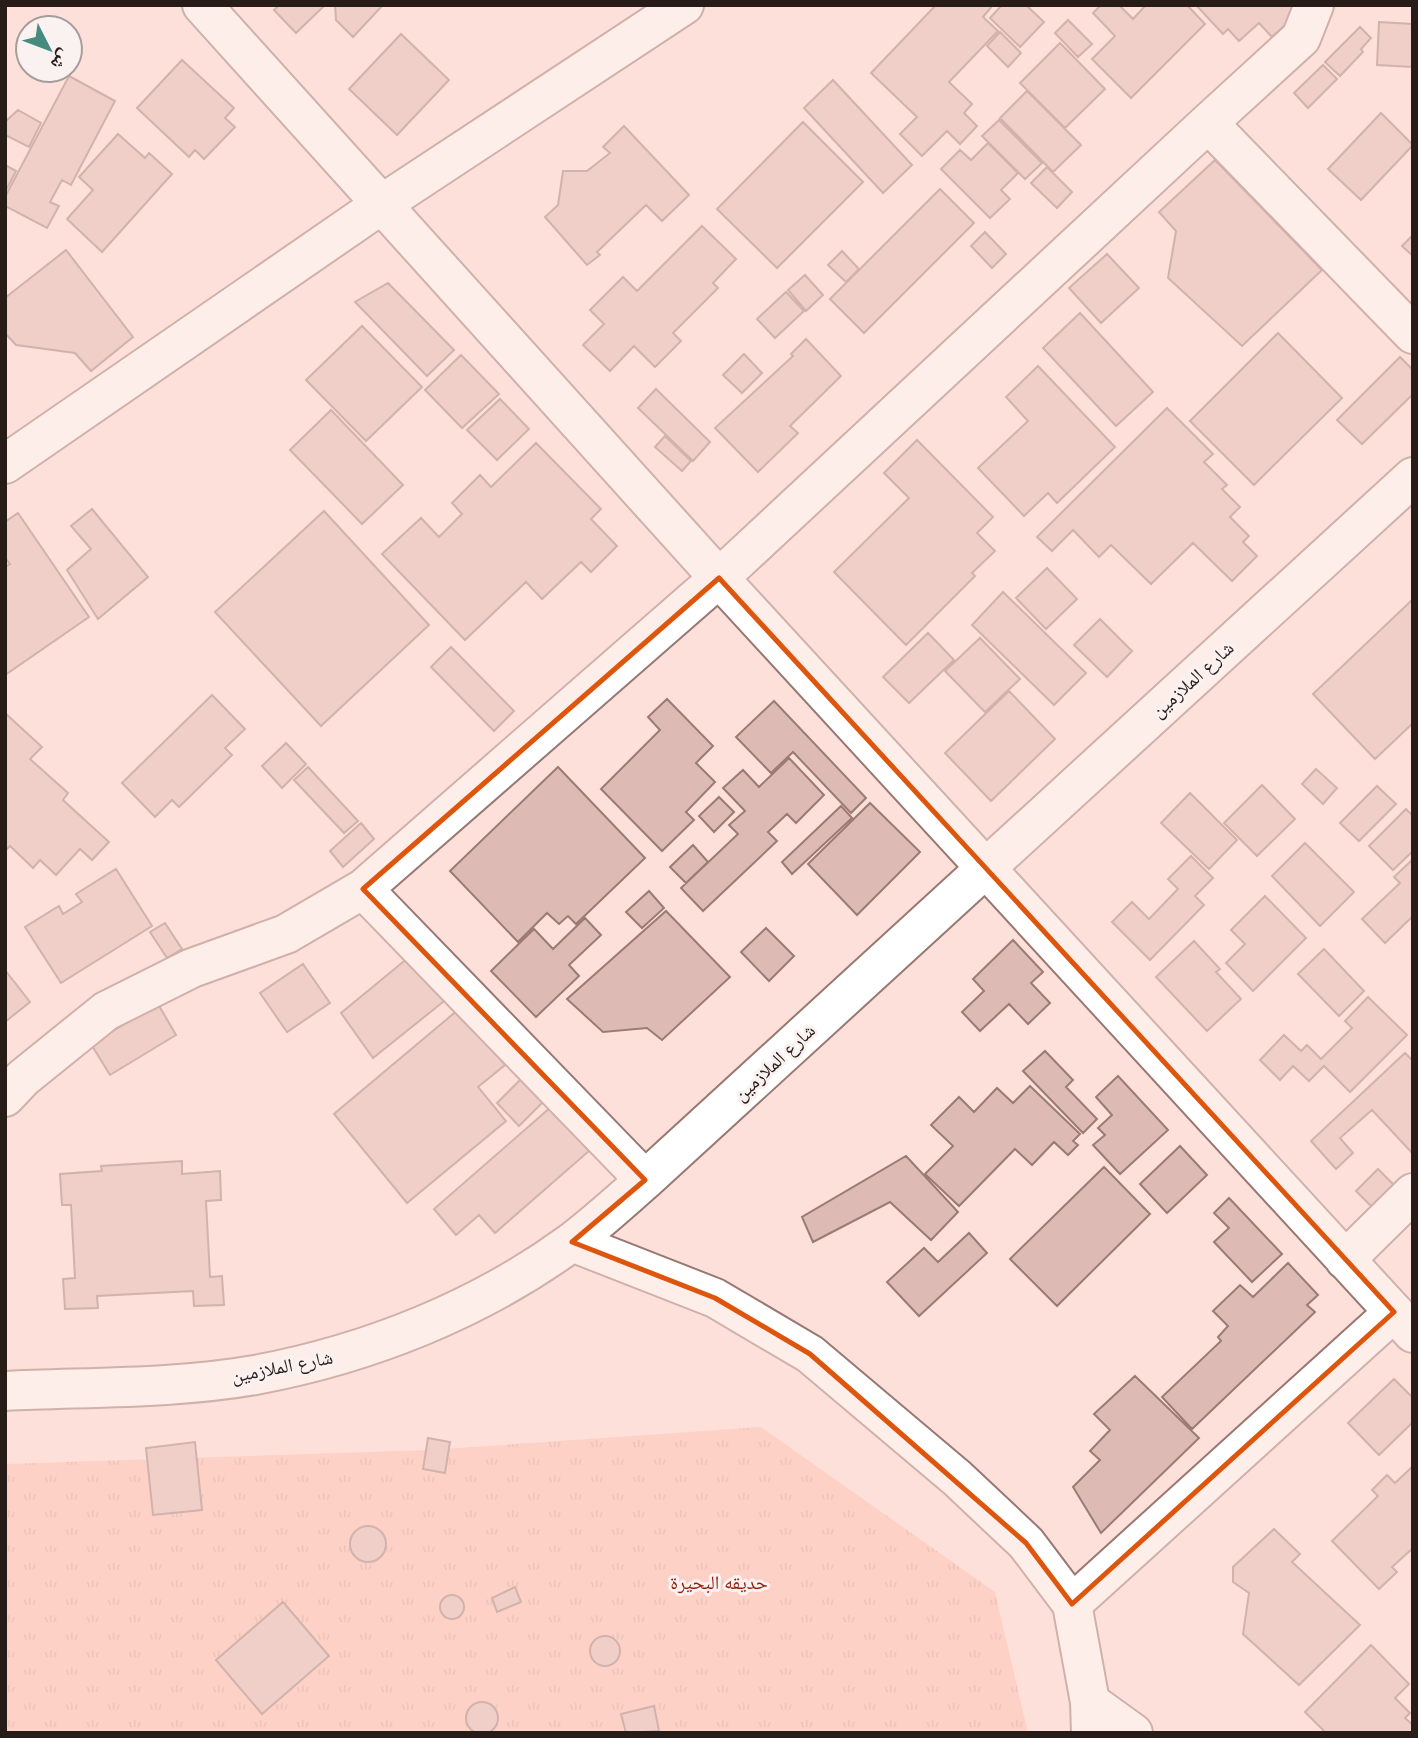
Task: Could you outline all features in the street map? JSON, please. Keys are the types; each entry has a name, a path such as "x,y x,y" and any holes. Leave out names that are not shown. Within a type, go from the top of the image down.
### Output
{"street":[{"path":"202,5 719,578 1404,1322 1072,1604"},
{"path":"5,464 382,204 684,5"},
{"path":"5,1097 23,1078 106,1011 192,968 286,934 363,889 719,578 1301,38 1314,5"},
{"path":"1208,123 1413,334"},
{"name":"شارع الملازمين","path":"5,1391 177,1383 254,1375 348,1353 425,1325 503,1286 572,1242 645,1180 1413,477"},
{"path":"363,889 645,1180"},
{"path":"1345,1260 1413,1193"},
{"path":"572,1242 715,1298 810,1354 957,1478 1026,1543 1072,1604 1091,1717 1133,1733"}],"highlighted area":[{"path":"719,578 1394,1312 1072,1604 1026,1543 810,1354 715,1298 572,1242 645,1180 363,889"}],"green space":[{"name":"حديقه البحيرة","path":"761,1427 995,1592 1028,1733 5,1733 5,1464 429,1450"}],"building":[{"path":"279,5 324,6 296,33 274,10"},
{"path":"335,5 383,5 353,37 336,20"},
{"path":"936,5 993,5 983,17 998,31 949,82 972,104 964,113 977,126 960,144 947,131 922,156 900,134 917,117 871,73"},
{"path":"1002,5 1026,5 1044,22 1020,47 990,18"},
{"path":"1101,5 1119,5 1133,19 1146,5 1187,5 1205,24 1131,98 1092,59 1115,36 1093,13"},
{"path":"1196,5 1291,5 1298,13 1272,37 1259,23 1239,41 1228,29 1223,34"},
{"path":"1068,20 1092,44 1078,57 1055,33"},
{"path":"1379,22 1413,24 1413,67 1377,65"},
{"path":"1360,27 1371,38 1361,49 1363,52 1340,76 1325,62"},
{"path":"1000,32 1021,53 1008,67 987,46"},
{"path":"401,34 449,80 397,135 349,89"},
{"path":"1060,43 1105,89 1065,128 1020,83"},
{"path":"182,60 234,108 225,118 235,127 204,159 195,150 189,157 137,108"},
{"path":"1323,65 1337,79 1308,108 1294,93"},
{"path":"833,80 912,165 883,193 804,108"},
{"path":"65,84 84,84 115,101 71,185 62,180 50,202 59,206 47,228 5,206 5,197"},
{"path":"1027,91 1081,145 1053,172 1000,118"},
{"path":"18,110 41,123 29,147 5,135 5,122"},
{"path":"1381,113 1413,145 1361,200 1328,169"},
{"path":"999,120 1042,163 1025,179 982,136"},
{"path":"803,122 863,182 777,268 717,209"},
{"path":"624,126 689,195 662,221 646,205 597,252 600,255 587,265 545,217 558,205 563,171 587,171 610,153 603,147"},
{"path":"118,134 145,158 149,153 172,174 102,252 67,219 93,190 79,177"},
{"path":"988,143 1018,173 1001,190 1010,199 990,218 941,169 960,150 971,160"},
{"path":"1215,160 1322,270 1242,346 1168,278 1176,231 1159,212"},
{"path":"5,165 16,171 5,192"},
{"path":"1047,167 1072,192 1057,208 1031,183"},
{"path":"940,189 974,223 864,333 830,299"},
{"path":"702,226 736,259 713,283 718,288 673,333 681,341 655,367 634,346 610,371 583,345 604,324 590,310 623,277 637,291"},
{"path":"985,232 1006,254 992,268 971,246"},
{"path":"1413,235 1413,256 1402,246"},
{"path":"66,250 133,337 91,371 75,353 16,345 5,333 5,298"},
{"path":"842,251 859,269 846,282 828,265"},
{"path":"1107,254 1139,288 1101,323 1069,288"},
{"path":"805,275 823,295 806,311 788,290"},
{"path":"388,283 454,350 427,376 355,302"},
{"path":"786,292 804,311 775,338 757,319"},
{"path":"1080,313 1153,392 1116,426 1043,348"},
{"path":"362,326 422,387 366,441 306,380"},
{"path":"1278,333 1342,398 1254,485 1190,421"},
{"path":"806,339 841,376 790,426 798,433 758,472 715,428 793,356 791,354"},
{"path":"744,354 762,373 742,393 723,375"},
{"path":"461,355 499,394 462,428 425,390"},
{"path":"1400,357 1413,370 1413,394 1362,444 1337,420"},
{"path":"1038,366 1115,447 1057,503 1048,493 1024,516 978,468 1028,421 1006,397"},
{"path":"656,389 710,442 693,461 638,408"},
{"path":"500,399 529,429 497,460 467,430"},
{"path":"1167,408 1213,454 1204,462 1227,485 1222,489 1240,507 1230,517 1249,536 1243,542 1257,556 1232,581 1193,543 1151,584 1111,545 1099,557 1073,530 1052,551 1037,537"},
{"path":"331,410 403,485 362,524 290,450"},
{"path":"665,436 691,461 682,471 655,447"},
{"path":"917,440 993,517 977,533 995,551 972,573 975,576 906,645 834,572 909,498 884,473"},
{"path":"536,443 601,509 591,519 617,546 591,572 581,562 542,599 526,582 465,640 382,554 421,518 439,537 462,514 452,503 480,475 491,487"},
{"path":"92,509 148,577 98,619 67,570 91,549 71,526"},
{"path":"324,511 429,625 321,726 215,612"},
{"path":"18,513 89,617 5,675 5,567 10,564 5,558 5,522"},
{"path":"1047,568 1077,599 1046,629 1016,598"},
{"path":"1003,592 1086,673 1054,705 972,625"},
{"path":"1413,599 1413,723 1375,759 1313,694"},
{"path":"1100,619 1132,651 1107,677 1074,645"},
{"path":"928,633 954,660 909,703 883,677"},
{"path":"980,638 1020,679 985,712 945,671"},
{"path":"451,647 514,711 494,731 431,667"},
{"path":"1009,691 1055,739 991,801 945,753"},
{"path":"212,695 245,729 225,748 232,755 179,807 172,800 155,817 122,783"},
{"path":"667,699 713,746 696,763 715,782 686,812 694,820 662,851 601,789 660,730 648,717"},
{"path":"774,701 866,798 851,813 793,752 771,773 736,737"},
{"path":"5,713 42,747 30,759 68,793 63,800 109,842 92,860 80,849 56,875 40,860 33,868 10,846 5,851"},
{"path":"286,743 306,764 282,788 262,766"},
{"path":"789,758 824,795 796,823 787,814 768,832 777,841 703,911 681,888 738,834 729,825 745,811 723,788 743,770 759,787"},
{"path":"308,767 358,821 344,833 294,780"},
{"path":"558,767 645,858 576,924 568,916 559,924 547,913 518,942 450,871"},
{"path":"1316,769 1337,788 1323,804 1302,784"},
{"path":"1262,785 1295,819 1257,856 1224,823"},
{"path":"1377,786 1396,804 1359,841 1340,823"},
{"path":"1190,793 1237,840 1209,869 1161,823"},
{"path":"719,797 734,812 714,832 699,816"},
{"path":"870,803 920,852 857,915 808,864"},
{"path":"841,806 852,818 792,874 782,862"},
{"path":"1406,809 1413,816 1413,851 1393,870 1369,846"},
{"path":"361,823 374,839 343,867 330,851"},
{"path":"1305,843 1354,892 1320,926 1272,876"},
{"path":"693,845 708,862 686,883 670,867"},
{"path":"1191,856 1213,878 1195,896 1204,905 1150,960 1112,922 1132,902 1149,919 1178,889 1168,879"},
{"path":"1413,859 1413,916 1385,943 1362,919 1400,883 1394,877"},
{"path":"116,869 152,926 61,983 25,927 59,906 63,914 82,902 76,894"},
{"path":"649,891 664,908 642,928 626,912"},
{"path":"1265,896 1306,938 1253,991 1226,963 1245,944 1231,930"},
{"path":"666,911 730,977 662,1040 647,1028 603,1032 567,999"},
{"path":"585,918 601,935 569,965 579,976 536,1017 491,971 534,929 553,949"},
{"path":"165,923 182,949 167,958 150,932"},
{"path":"766,928 794,956 769,981 741,952"},
{"path":"1013,940 1043,972 1031,983 1050,1003 1028,1024 1009,1004 980,1031 962,1012 984,991 973,979"},
{"path":"1194,941 1220,969 1216,972 1241,999 1207,1031 1156,977"},
{"path":"1324,949 1364,991 1339,1016 1298,974"},
{"path":"409,957 448,998 373,1058 341,1013"},
{"path":"303,964 330,1003 287,1032 260,993"},
{"path":"5,970 30,1002 5,1022"},
{"path":"1368,997 1407,1035 1350,1092 1324,1066 1309,1081 1293,1066 1280,1080 1260,1060 1284,1035 1301,1051 1307,1045 1321,1059 1352,1028 1345,1021"},
{"path":"158,1004 176,1035 110,1075 91,1044"},
{"path":"459,1009 505,1065 478,1087 506,1121 407,1203 334,1114"},
{"path":"1045,1051 1073,1080 1066,1087 1097,1119 1083,1133 1023,1071"},
{"path":"1405,1053 1413,1061 1413,1154 1372,1110 1340,1138 1353,1153 1336,1169 1311,1141"},
{"path":"1118,1076 1168,1130 1120,1174 1093,1145 1105,1135 1098,1128 1112,1115 1096,1097"},
{"path":"521,1079 543,1102 519,1126 497,1103"},
{"path":"1030,1086 1080,1134 1073,1141 1078,1145 1068,1155 1054,1142 1032,1165 1015,1149 959,1206 925,1174 953,1146 931,1125 959,1097 974,1112 997,1088 1013,1103"},
{"path":"551,1107 589,1151 495,1233 479,1215 456,1235 434,1209"},
{"path":"1180,1146 1207,1175 1167,1213 1140,1184"},
{"path":"906,1156 958,1212 931,1240 890,1202 813,1242 802,1217"},
{"path":"182,1161 182,1174 220,1171 221,1200 206,1201 210,1277 222,1276 224,1305 194,1306 193,1291 97,1296 98,1308 65,1309 63,1279 75,1278 71,1205 62,1205 60,1174 102,1171 101,1166"},
{"path":"1104,1167 1150,1214 1057,1306 1010,1259"},
{"path":"1378,1169 1401,1192 1379,1214 1356,1191"},
{"path":"1229,1198 1282,1254 1252,1282 1214,1242 1229,1228 1214,1213"},
{"path":"969,1233 987,1253 919,1316 887,1282 924,1248 938,1262"},
{"path":"1288,1263 1318,1295 1307,1305 1315,1312 1192,1429 1162,1397 1221,1341 1218,1337 1228,1326 1213,1311 1240,1285 1253,1297"},
{"path":"1135,1376 1199,1438 1101,1533 1073,1487 1100,1460 1090,1451 1110,1430 1094,1414"},
{"path":"1394,1379 1413,1398 1413,1422 1379,1455 1348,1423"},
{"path":"428,1438 450,1442 445,1473 423,1469"},
{"path":"195,1442 202,1510 153,1515 146,1448"},
{"path":"1413,1466 1413,1548 1392,1567 1397,1572 1379,1589 1332,1541 1378,1496 1372,1490 1387,1475 1395,1483"},
{"path":"368,1526 380,1532 386,1544 380,1556 368,1562 356,1556 350,1544 356,1532"},
{"path":"1274,1529 1300,1554 1292,1562 1360,1625 1299,1685 1243,1634 1249,1593 1233,1582 1233,1567"},
{"path":"515,1587 521,1602 497,1612 492,1598"},
{"path":"447,1595 457,1595 464,1602 464,1612 457,1619 447,1619 440,1612 440,1602"},
{"path":"283,1602 329,1656 262,1714 216,1660"},
{"path":"605,1636 611,1637 619,1645 619,1657 611,1665 605,1666 599,1665 591,1657 590,1651 591,1645 599,1637"},
{"path":"1371,1645 1409,1684 1395,1698 1410,1713 1405,1718 1413,1725 1413,1733 1326,1733 1305,1712"},
{"path":"482,1702 493,1707 498,1718 493,1729 482,1734 471,1729 466,1718 471,1707"},
{"path":"654,1706 659,1731 626,1733 621,1714"}]}
